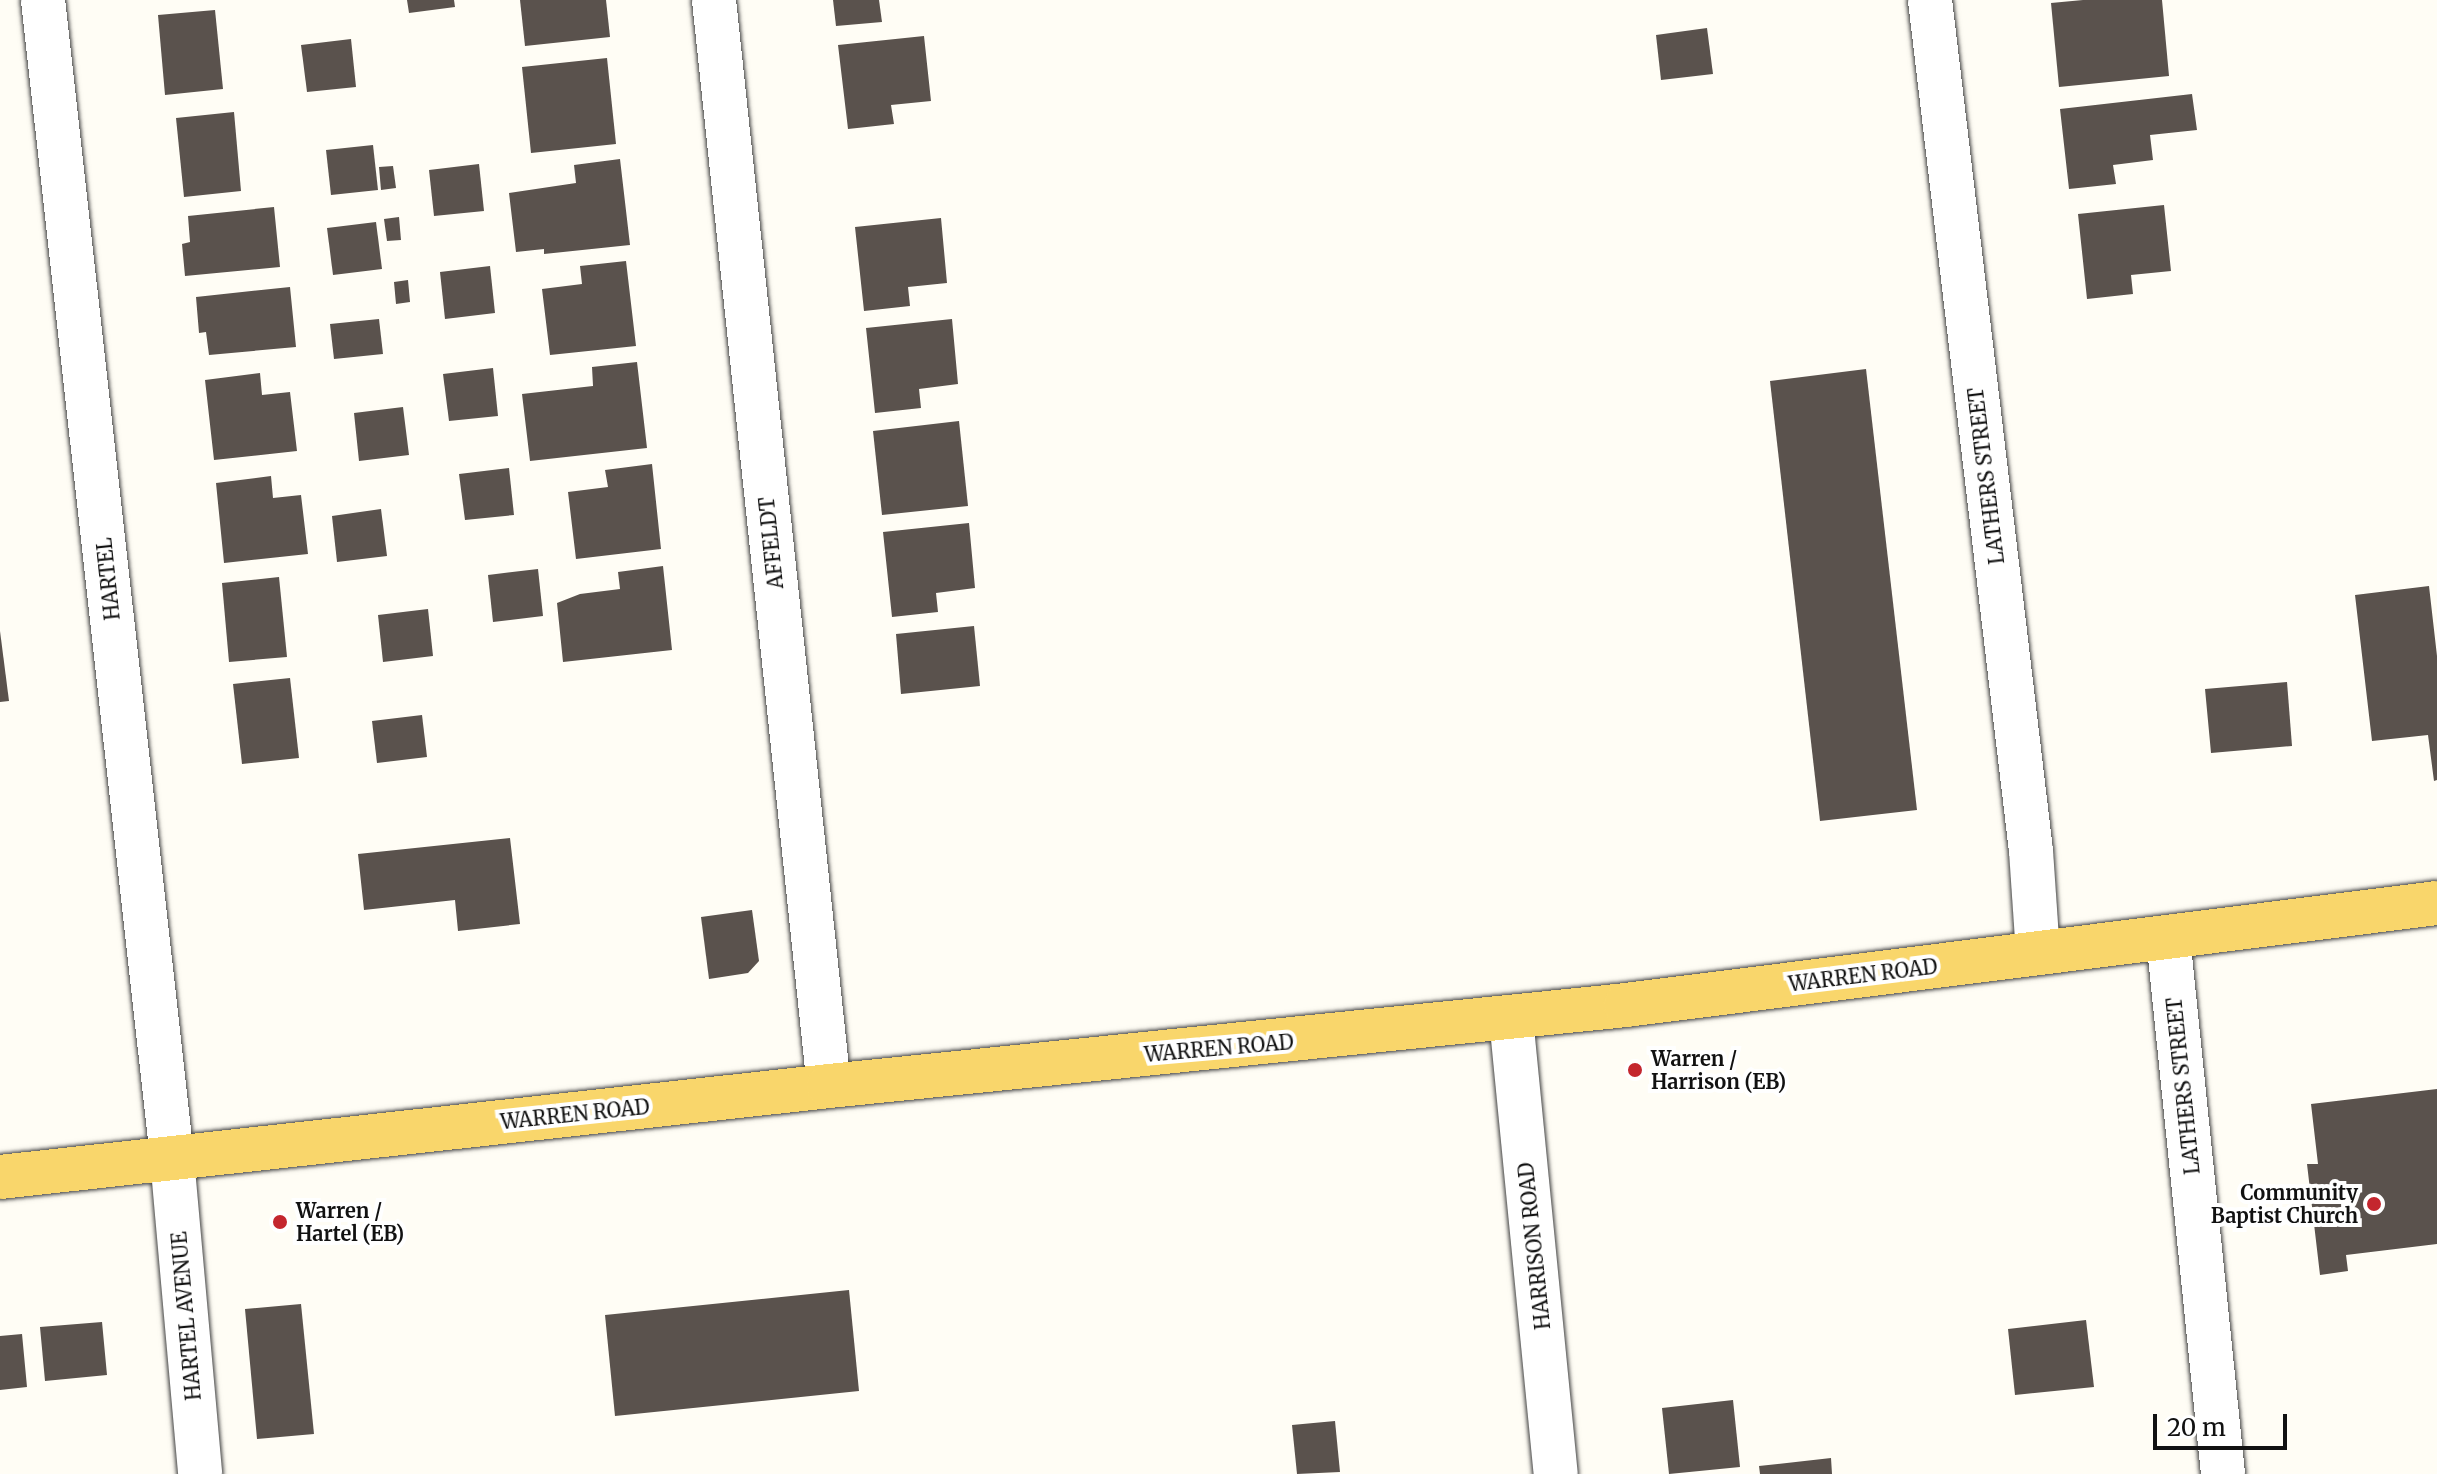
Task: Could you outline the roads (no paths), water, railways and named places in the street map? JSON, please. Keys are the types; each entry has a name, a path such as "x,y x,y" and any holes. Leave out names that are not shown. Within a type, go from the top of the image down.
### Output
{"main road":[{"name":"WARREN ROAD","path":"0,1177 829,1086 1511,1018 2437,903"}],"street":[{"name":"HARTEL","path":"43,0 172,1158"},
{"name":"AFFELDT","path":"714,0 829,1086"},
{"name":"LATHERS STREET","path":"1930,0 2031,851 2038,953"},
{"name":"LATHERS STREET","path":"2168,937 2223,1474"},
{"name":"HARRISON ROAD","path":"1511,1018 1556,1474"},
{"name":"HARTEL AVENUE","path":"172,1158 200,1474"}],"place":[{"name":"Warren / Harrison (EB)","path":"1635,1070"},
{"name":"Community Baptist Church","path":"2374,1204"},
{"name":"Warren / Hartel (EB)","path":"280,1222"}]}
